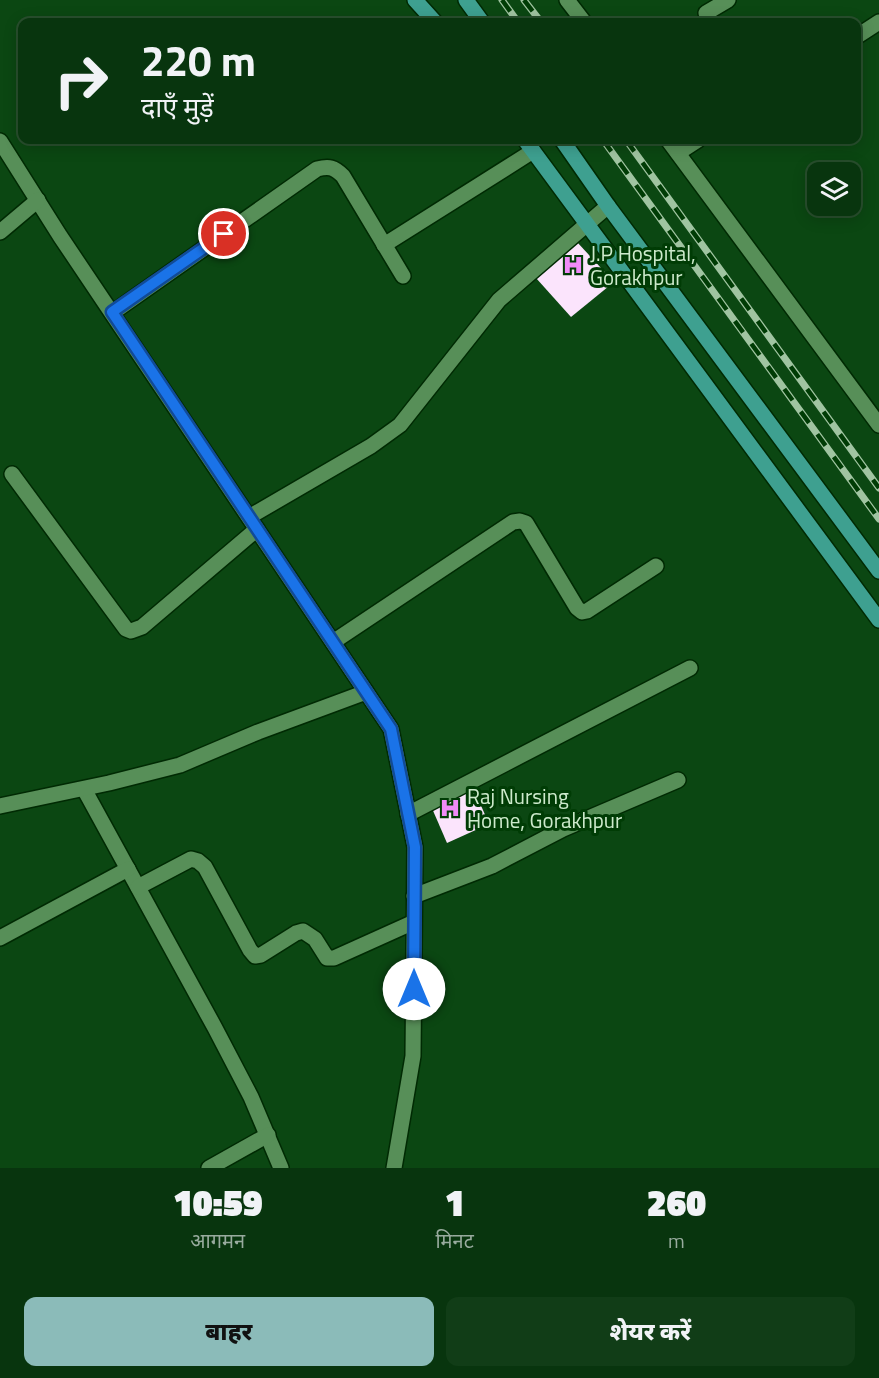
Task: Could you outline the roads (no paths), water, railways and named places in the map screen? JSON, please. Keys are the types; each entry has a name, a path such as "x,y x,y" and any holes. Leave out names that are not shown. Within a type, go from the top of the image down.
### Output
{"main road":[{"path":"415,0 431,18"},
{"path":"565,144 608,206 879,572"},
{"path":"529,145 879,620"}],"street":[{"path":"567,0 581,18"},
{"path":"709,18 706,13 728,0"},
{"path":"861,34 879,22"},
{"path":"0,141 391,729 415,847 413,1056 394,1168"},
{"path":"672,144 879,425"},
{"path":"678,153 692,144"},
{"path":"384,245 529,145"},
{"path":"112,312 317,169 327,166 335,168 343,176 403,276"},
{"path":"0,232 38,200"},
{"path":"12,474 126,629 131,631 142,627 253,523 400,425 499,300 608,206"},
{"path":"333,642 513,522 526,523 577,608 582,612 656,566"},
{"path":"408,814 690,668"},
{"path":"0,806 84,789 180,765 258,732 366,692"},
{"path":"414,896 492,866 563,829 678,780"},
{"path":"84,789 215,1028 268,1135 281,1168"},
{"path":"138,887 191,860 198,861 205,867 255,956 261,955 303,931 315,939 327,958 334,958 414,922"},
{"path":"0,938 128,869"},
{"path":"209,1168 268,1135"}],"railway":[{"path":"502,0 515,18"},
{"path":"524,0 538,18"},
{"path":"606,144 879,519"},
{"path":"629,144 879,488"}],"place":[{"name":"J.P Hospital, Gorakhpur","path":"573,265"},
{"name":"Raj Nursing Home, Gorakhpur","path":"450,808"}]}
